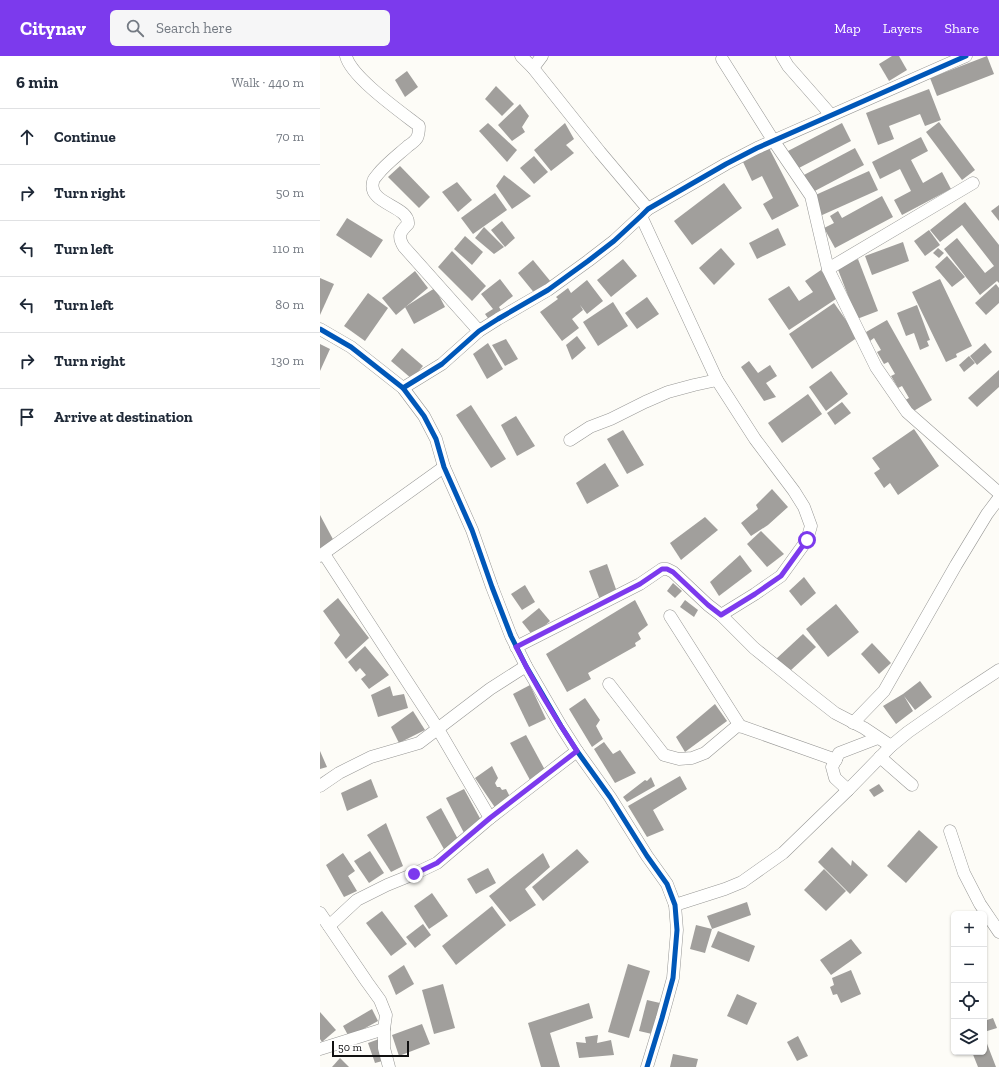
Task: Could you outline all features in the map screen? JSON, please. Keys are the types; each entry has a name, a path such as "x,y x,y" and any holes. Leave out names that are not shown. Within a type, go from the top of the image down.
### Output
{"street":[{"path":"346,56 347,61 367,84 419,126 416,139 380,172 373,181 373,192 405,215 409,221 402,230 400,236 404,247 479,331"},
{"path":"521,56 533,68 600,152 644,213 717,380 755,439 794,491 804,507 811,526 807,540 781,576 721,615"},
{"path":"533,68 542,56"},
{"path":"782,56 788,66 832,115"},
{"path":"402,388 442,364 479,331 548,290 614,241 644,213 726,164 773,140 966,56"},
{"path":"722,59 773,140 811,196 828,269 876,367 907,412 999,493"},
{"path":"828,269 972,183"},
{"path":"320,329 351,347 402,388 424,416 436,439 444,467 472,530 492,587 516,647 561,726 667,884 675,905 677,930 673,978 647,1067"},
{"path":"570,440 590,427 611,419 668,392 717,380"},
{"path":"444,467 322,555 438,729 490,818"},
{"path":"853,723 884,691 956,565 987,514 999,498"},
{"path":"516,647 640,584 662,569 667,569 673,572 708,605 721,615 754,648 835,713 891,746"},
{"path":"670,616 740,726 836,760"},
{"path":"320,786 339,773 371,757 418,743 490,689 526,666"},
{"path":"675,905 742,882 783,853 891,746 914,728 999,670"},
{"path":"609,684 664,755 679,759 692,758 705,753 737,726 740,726"},
{"path":"848,790 835,778 832,767 839,753 878,738"},
{"path":"329,926 357,900 437,863 490,818 577,751"},
{"path":"880,758 912,785"},
{"path":"950,831 964,873 980,904 999,932"},
{"path":"320,913 380,1000 386,1015 384,1048 389,1067"},
{"path":"320,1049 384,1030"}],"building":[{"path":"892,56 899,56 907,70 889,81 879,64"},
{"path":"987,56 994,74 937,96 930,78"},
{"path":"407,71 418,87 405,97 395,80"},
{"path":"496,86 514,104 502,116 485,99"},
{"path":"929,89 941,120 925,126 920,114 889,126 894,139 878,145 866,113"},
{"path":"520,104 529,116 522,127 525,132 512,141 498,125"},
{"path":"939,122 975,170 962,180 926,132"},
{"path":"488,123 517,150 507,162 479,131"},
{"path":"565,123 574,139 566,145 574,153 551,171 534,150"},
{"path":"842,123 851,141 795,170 786,152"},
{"path":"921,137 928,151 911,160 923,183 942,172 951,189 902,215 894,200 911,191 900,169 880,179 872,162"},
{"path":"769,148 799,206 772,220 763,204 773,198 762,176 752,181 743,162"},
{"path":"855,148 864,165 811,193 802,176"},
{"path":"534,156 548,172 534,184 520,168"},
{"path":"400,166 430,197 419,208 388,177"},
{"path":"869,171 878,190 820,216 811,197"},
{"path":"504,175 531,196 512,209 496,186"},
{"path":"457,182 472,200 458,212 442,192"},
{"path":"724,183 742,208 692,245 674,221"},
{"path":"495,193 507,210 473,234 461,218"},
{"path":"882,196 893,217 835,248 824,228 834,223 830,216 838,211 842,218"},
{"path":"965,202 999,245 999,283 997,281 980,295 944,249 957,238 985,273 994,266 962,225 940,242 930,230"},
{"path":"999,205 999,221 991,211"},
{"path":"347,218 383,240 371,258 336,235"},
{"path":"502,221 515,238 505,247 491,230"},
{"path":"484,227 504,247 494,254 475,238"},
{"path":"778,228 786,245 757,259 749,243"},
{"path":"929,230 940,245 925,256 914,241"},
{"path":"465,236 483,252 472,265 454,249"},
{"path":"903,242 909,261 872,275 865,256"},
{"path":"721,248 735,264 714,285 699,268"},
{"path":"938,248 944,253 939,258 933,253"},
{"path":"452,251 486,286 472,301 438,267"},
{"path":"947,256 965,277 952,287 935,267"},
{"path":"623,259 637,276 611,297 597,280"},
{"path":"858,259 878,311 857,319 837,267"},
{"path":"533,260 551,282 536,295 518,273"},
{"path":"821,270 839,297 789,330 768,299 789,286 799,301 813,292 805,281"},
{"path":"415,271 428,288 396,315 382,298"},
{"path":"320,278 334,284 320,315"},
{"path":"500,279 513,296 499,307 502,312 490,321 485,314 493,309 481,294"},
{"path":"940,279 972,346 956,354 957,357 946,362 912,292"},
{"path":"587,280 603,301 587,314 580,305 583,310 572,319 579,328 562,341 540,312 558,299 556,297 568,288 571,293"},
{"path":"996,284 999,288 999,303 986,315 975,303"},
{"path":"435,288 445,307 414,324 405,307"},
{"path":"368,293 388,308 365,341 344,326"},
{"path":"647,297 659,314 637,329 625,313"},
{"path":"613,302 628,326 598,346 583,322"},
{"path":"834,303 858,337 812,369 789,334"},
{"path":"917,305 930,340 927,341 929,346 920,350 914,333 906,336 897,313"},
{"path":"887,320 932,400 912,412 905,400 909,398 902,386 898,388 891,376 895,374 888,362 884,364 877,352 881,350 874,338 870,341 866,332"},
{"path":"577,336 586,348 572,360 566,345"},
{"path":"506,339 518,359 505,366 492,345"},
{"path":"488,343 503,369 487,379 473,354"},
{"path":"985,343 992,352 977,365 970,356"},
{"path":"320,344 330,349 320,371"},
{"path":"402,348 423,366 412,379 391,361"},
{"path":"969,356 975,363 964,372 959,365"},
{"path":"749,361 758,373 770,365 777,376 766,383 776,397 764,401 741,367"},
{"path":"999,370 999,387 977,407 968,398"},
{"path":"831,371 848,394 826,411 809,387"},
{"path":"808,394 822,414 782,443 768,423"},
{"path":"842,402 851,413 835,425 827,413"},
{"path":"471,405 506,459 491,468 456,415"},
{"path":"516,416 535,446 517,456 501,425"},
{"path":"914,429 939,466 898,495 890,483 884,488 874,473 880,469 872,458"},
{"path":"623,430 644,465 627,474 607,439"},
{"path":"605,463 619,486 587,504 576,483"},
{"path":"772,489 788,507 768,525 751,536 741,523 758,509 756,505"},
{"path":"320,515 335,543 320,552"},
{"path":"705,517 718,530 681,560 670,543"},
{"path":"761,531 784,554 767,567 747,544"},
{"path":"740,555 752,571 719,596 710,582"},
{"path":"607,564 617,592 600,600 589,571"},
{"path":"804,577 816,593 801,606 789,591"},
{"path":"673,583 682,591 675,598 667,591"},
{"path":"525,585 535,602 522,610 511,594"},
{"path":"338,598 369,638 346,659 334,643 340,635 323,611"},
{"path":"635,600 648,625 638,633 641,639 635,643 636,646 588,673 591,679 567,692 546,654"},
{"path":"685,600 698,610 694,617 680,607"},
{"path":"836,604 859,632 828,657 806,629"},
{"path":"539,608 550,621 533,636 522,622"},
{"path":"803,634 816,647 790,671 776,659"},
{"path":"872,643 891,663 879,674 861,654"},
{"path":"365,646 389,675 369,689 361,679 366,675 360,668 356,672 348,662"},
{"path":"920,681 932,697 915,710 904,696 913,711 896,724 883,706 903,694"},
{"path":"530,685 546,719 529,727 513,694"},
{"path":"390,686 393,696 404,694 408,708 378,717 371,695"},
{"path":"585,698 600,720 596,726 603,739 592,747 569,709"},
{"path":"715,704 727,721 685,752 676,737"},
{"path":"413,711 425,730 399,743 391,727"},
{"path":"526,735 545,770 530,780 510,743"},
{"path":"604,742 613,754 620,750 636,773 615,783 594,749"},
{"path":"320,751 327,767 320,769"},
{"path":"492,766 498,778 495,783 497,787 500,787 502,790 506,789 511,799 496,809 475,778"},
{"path":"680,776 687,789 653,810 664,830 647,837 628,806"},
{"path":"651,777 655,786 627,802 623,797"},
{"path":"371,779 378,797 347,811 341,793"},
{"path":"879,784 884,791 874,797 869,790"},
{"path":"464,789 482,822 464,833 446,798"},
{"path":"441,808 459,841 445,851 426,817"},
{"path":"386,823 403,866 391,872 367,835"},
{"path":"919,830 938,847 906,883 887,866"},
{"path":"832,847 851,866 852,860 868,875 850,894 818,862"},
{"path":"577,849 589,862 543,901 532,887"},
{"path":"370,851 384,873 369,883 354,861"},
{"path":"343,853 355,871 348,876 357,891 344,897 326,865"},
{"path":"543,853 550,867 525,889 536,905 510,922 489,896"},
{"path":"488,868 496,883 476,894 467,879"},
{"path":"824,869 846,891 826,911 804,890"},
{"path":"432,893 448,916 429,929 414,906"},
{"path":"747,902 751,915 712,929 707,916"},
{"path":"492,906 506,925 456,965 442,946"},
{"path":"382,911 407,944 391,956 366,923"},
{"path":"423,924 431,935 415,948 406,937"},
{"path":"696,925 712,929 705,953 690,949"},
{"path":"718,931 755,946 749,962 711,947"},
{"path":"851,939 862,953 831,975 820,960"},
{"path":"628,964 650,971 629,1038 608,1032"},
{"path":"404,965 414,984 396,995 388,976"},
{"path":"851,970 861,994 841,1003 837,994 833,995 830,987 834,985 832,978"},
{"path":"443,984 455,1028 434,1034 422,990"},
{"path":"737,994 757,1003 747,1025 727,1016"},
{"path":"647,1000 660,1003 652,1034 639,1031"},
{"path":"589,1003 593,1018 550,1033 560,1067 541,1067 528,1023"},
{"path":"372,1009 378,1021 349,1037 343,1026"},
{"path":"320,1012 336,1030 322,1042 320,1039"},
{"path":"993,1018 997,1028 987,1031 987,1020"},
{"path":"422,1024 430,1044 399,1056 392,1035"},
{"path":"598,1035 597,1043 611,1040 614,1055 579,1058 576,1042 586,1043 585,1037"},
{"path":"798,1036 808,1056 797,1061 787,1042"},
{"path":"379,1039 386,1060 375,1063 368,1043"},
{"path":"987,1044 996,1067 978,1067 973,1055 987,1055"},
{"path":"673,1054 698,1059 696,1067 670,1067"},
{"path":"340,1058 349,1067 332,1067"}],"cycle path":[{"path":"403,388 442,364 479,331 548,290 588,261 614,241 648,209 757,148 966,56"},
{"path":"320,329 351,347 403,388 424,416 436,439 444,467 472,530 511,636 526,666 577,751 610,797 647,856 667,884 675,905 677,930 673,978 647,1067"}],"route":[{"path":"414,874 437,863 490,818 577,751 516,647 640,584 662,569 667,569 673,572 708,605 721,615 781,576 807,540"}]}
